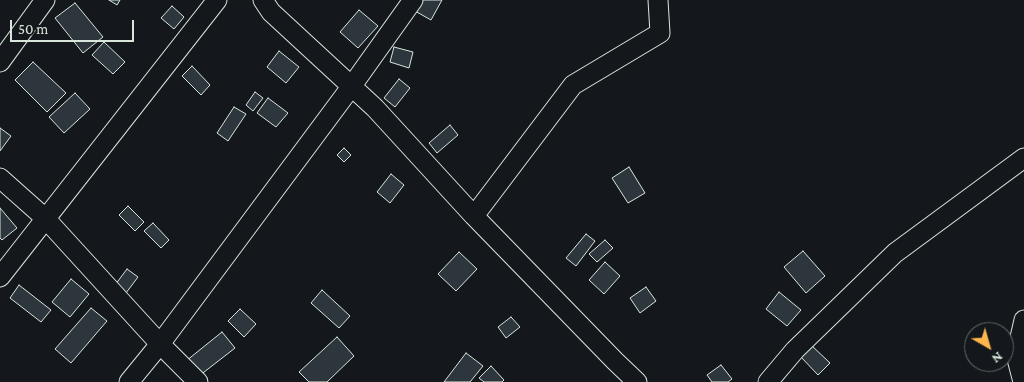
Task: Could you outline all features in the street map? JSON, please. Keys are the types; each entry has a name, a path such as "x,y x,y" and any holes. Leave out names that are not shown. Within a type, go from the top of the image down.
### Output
{"street":[{"path":"0,62 45,0"},
{"path":"0,277 217,0"},
{"path":"263,0 271,12 375,108 474,216 637,382"},
{"path":"129,382 160,344 351,87 413,0"},
{"path":"474,216 574,85 660,33 658,0"},
{"path":"768,382 795,350 895,252 1024,158"},
{"path":"0,178 45,218 160,344 198,382"},
{"path":"1023,382 1016,356 1024,320"}],"building":[{"path":"109,0 120,0 117,5"},
{"path":"422,0 442,0 431,20 415,11"},
{"path":"75,3 103,37 83,53 55,18"},
{"path":"172,6 184,17 174,29 161,18"},
{"path":"359,10 378,26 358,48 340,32"},
{"path":"104,42 125,62 113,74 92,55"},
{"path":"394,47 413,52 409,68 390,62"},
{"path":"279,51 299,67 286,83 267,67"},
{"path":"33,62 66,93 47,112 15,80"},
{"path":"192,66 210,85 201,95 182,76"},
{"path":"399,79 410,88 395,107 384,98"},
{"path":"255,92 263,98 253,111 246,105"},
{"path":"75,93 90,109 64,133 49,117"},
{"path":"268,98 288,113 276,127 257,113"},
{"path":"234,107 246,114 228,141 217,133"},
{"path":"450,125 458,135 437,153 429,143"},
{"path":"0,128 11,136 0,151"},
{"path":"344,148 351,155 344,162 337,155"},
{"path":"629,167 645,193 628,203 612,178"},
{"path":"391,174 404,185 390,203 377,192"},
{"path":"128,206 144,222 135,231 119,215"},
{"path":"0,208 17,228 2,240 0,238"},
{"path":"153,223 169,240 161,248 144,231"},
{"path":"586,234 595,241 576,266 566,258"},
{"path":"605,240 613,248 597,262 589,254"},
{"path":"803,251 825,276 806,293 784,267"},
{"path":"459,252 477,269 456,291 438,274"},
{"path":"605,262 620,276 604,294 589,280"},
{"path":"127,269 138,277 126,293 115,285"},
{"path":"71,279 89,294 70,317 52,302"},
{"path":"19,285 51,310 41,322 10,298"},
{"path":"646,287 656,301 640,313 630,298"},
{"path":"322,290 350,316 339,328 311,303"},
{"path":"779,292 801,310 787,326 766,309"},
{"path":"91,308 107,321 71,363 55,349"},
{"path":"240,309 256,324 244,337 228,321"},
{"path":"511,317 520,327 506,338 498,327"},
{"path":"222,332 235,348 199,376 186,361"},
{"path":"337,337 354,356 327,382 309,382 299,372"},
{"path":"811,345 830,363 818,375 800,356"},
{"path":"466,353 483,366 470,382 444,382"},
{"path":"721,365 732,379 728,382 712,382 707,375"},
{"path":"491,366 504,380 502,382 484,382 479,378"}]}
